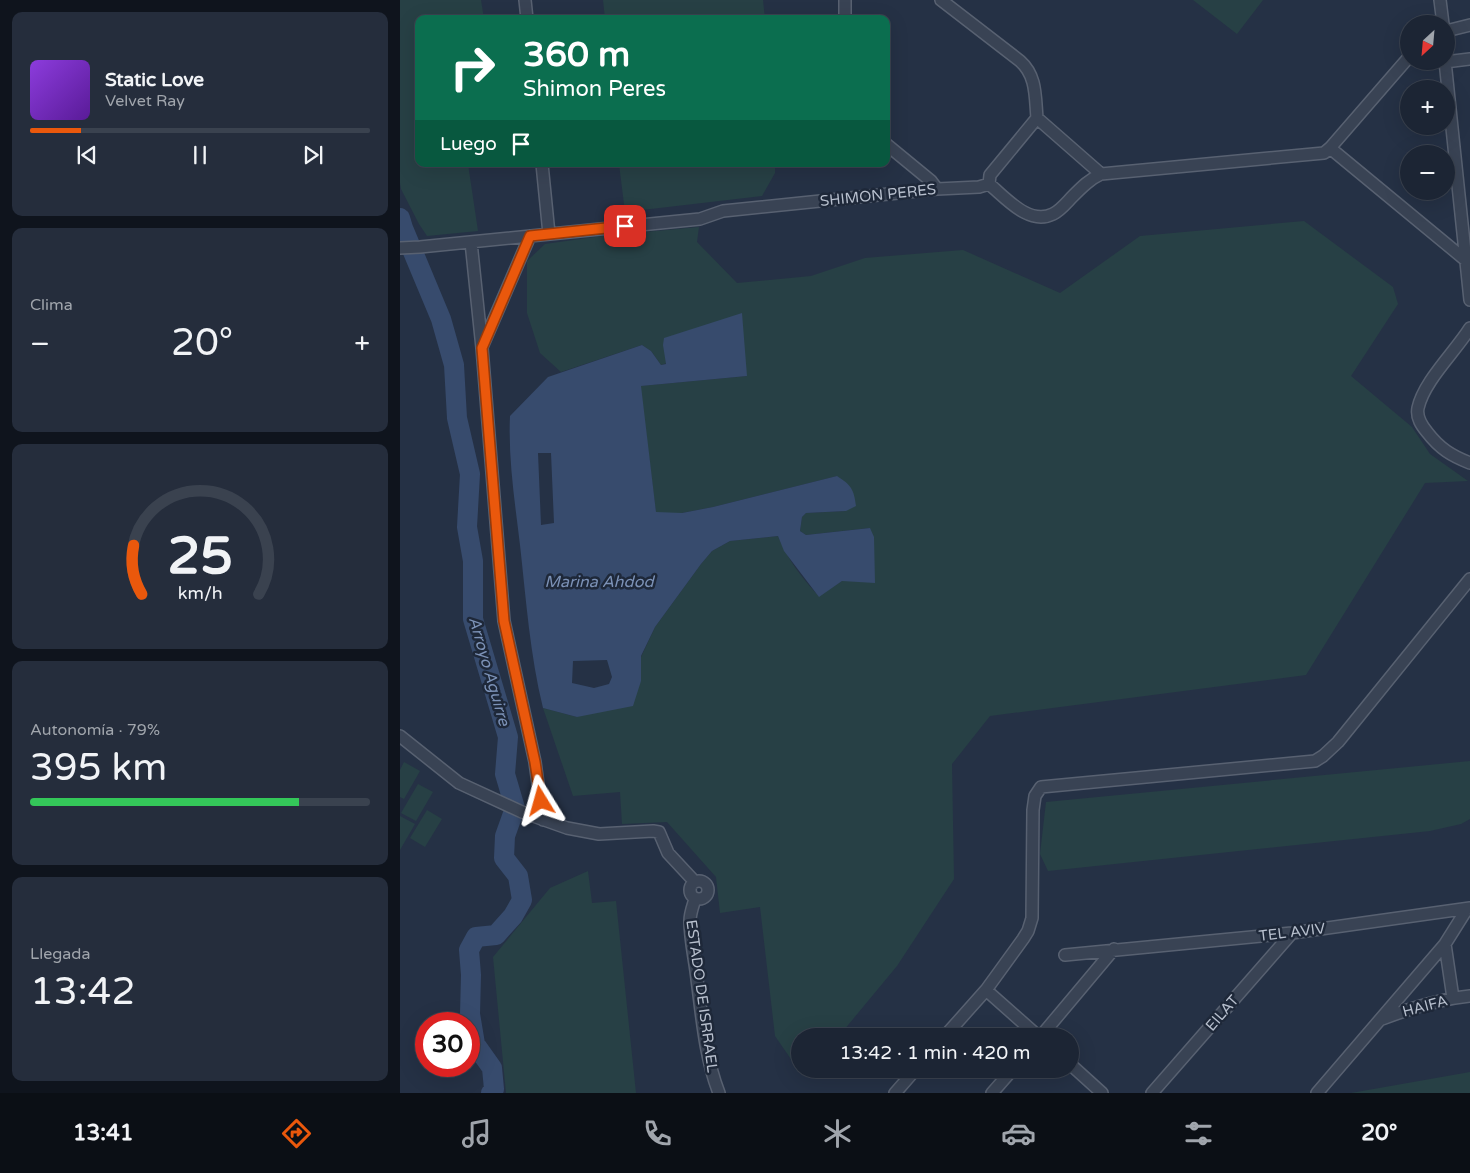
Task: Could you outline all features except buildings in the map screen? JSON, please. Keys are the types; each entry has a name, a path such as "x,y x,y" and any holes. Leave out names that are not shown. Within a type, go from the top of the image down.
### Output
{"street":[{"path":"526,0 527,15"},
{"path":"845,0 845,15"},
{"path":"941,0 1028,69 1034,83 1037,118 1101,174"},
{"path":"1440,0 1441,15"},
{"path":"1455,25 1470,25"},
{"path":"1455,61 1470,59"},
{"path":"1037,118 990,175 989,184 1021,210 1037,217 1046,216 1060,209 1082,187 1101,174 1324,153 1400,67"},
{"path":"1443,70 1470,300"},
{"path":"890,147 937,189"},
{"path":"1330,148 1467,262"},
{"path":"542,167 549,234"},
{"name":"SHIMON PERES","path":"400,248 700,219 723,212 937,189 979,187 989,184"},
{"path":"482,348 530,236"},
{"path":"400,736 459,784 544,820 535,762 504,621 482,348 471,242"},
{"path":"1470,328 1434,376 1418,410 1420,422 1432,439 1449,454 1470,463"},
{"path":"952,1028 986,990 1024,940 1032,918 1033,810 1035,796 1042,787 1315,761 1338,742 1470,579"},
{"name":"ESTADO DE ISRRAEL","path":"544,820 567,828 598,834 659,832 668,853 695,882 690,889 691,895 696,899 690,921 706,1047 719,1093"},
{"path":"1317,1093 1445,944 1468,909"},
{"name":"TEL AVIV","path":"1065,955 1292,933 1468,909"},
{"name":"EILAT","path":"1152,1093 1292,933"},
{"path":"1445,944 1453,998"},
{"path":"1047,1028 1114,949"},
{"path":"986,990 1031,1028"},
{"name":"HAIFA","path":"1381,1019 1410,1008 1470,996"},
{"path":"1079,1072 1102,1093"},
{"path":"895,1093 908,1078"},
{"path":"992,1093 1005,1078"}],"green space":[{"path":"400,0 481,0 483,15 415,15 415,167 468,167 478,231 427,236 401,189"},
{"path":"603,0 763,0 765,15 605,15"},
{"path":"1193,0 1263,0 1237,34"},
{"path":"619,167 775,167 775,173 762,196 625,212"},
{"path":"1304,221 1393,287 1398,304 1351,376 1412,427 1430,454 1468,481 1425,483 1306,675 990,716 952,764 954,879 897,966 846,1028 791,1028 791,1059 775,1036 760,907 720,913 716,877 667,822 622,824 620,792 573,796 543,708 577,717 641,681 641,657 655,627 712,551 730,541 778,536 796,568 819,596 842,581 870,528 806,535 800,531 802,517 806,513 846,511 837,476 713,507 682,513 656,513 640,386 747,376 665,355 667,363 661,365 651,351 642,345 561,372 540,353 527,313 527,261 545,244 602,236 699,227 697,242 737,283 811,276 865,258 963,250 1060,293 1140,236"},
{"path":"1470,761 1470,819 1461,824 1430,831 1048,871 1040,854 1046,802"},
{"path":"404,762 420,771 404,799 400,797 400,770"},
{"path":"418,784 433,792 416,821 401,813"},
{"path":"427,810 442,819 425,847 410,838"},
{"path":"400,816 415,824 400,850"},
{"path":"588,871 592,903 616,901 636,1093 506,1093 493,957 550,888"},
{"path":"1470,1072 1470,1093 1351,1093"}],"water":[{"name":"Marina Ahdod","path":"742,313 747,376 641,386 656,512 682,513 713,507 837,476 851,488 856,506 846,511 806,513 802,517 800,531 806,535 870,528 874,537 875,583 842,581 819,597 784,551 778,536 730,541 712,551 655,627 641,656 641,681 633,706 577,717 543,708 532,647 514,497 510,448 510,416 548,377 642,345 651,351 661,365 666,364 663,345 664,338","holes":["538,453 551,453 554,523 541,525","607,660 612,677 609,684 594,688 572,683 573,661"]}],"waterway":[{"name":"Arroyo Aguirre","path":"400,218 441,319 454,365 457,418 470,474 467,527 473,561 473,619 508,737 505,774 515,808 505,836 504,858 518,876 522,900 513,916 496,935 476,937 469,950 471,975 470,1014 475,1044 492,1068 494,1089 491,1093"}],"route":[{"path":"541,801 535,762 504,621 482,348 530,236 625,226"}]}
